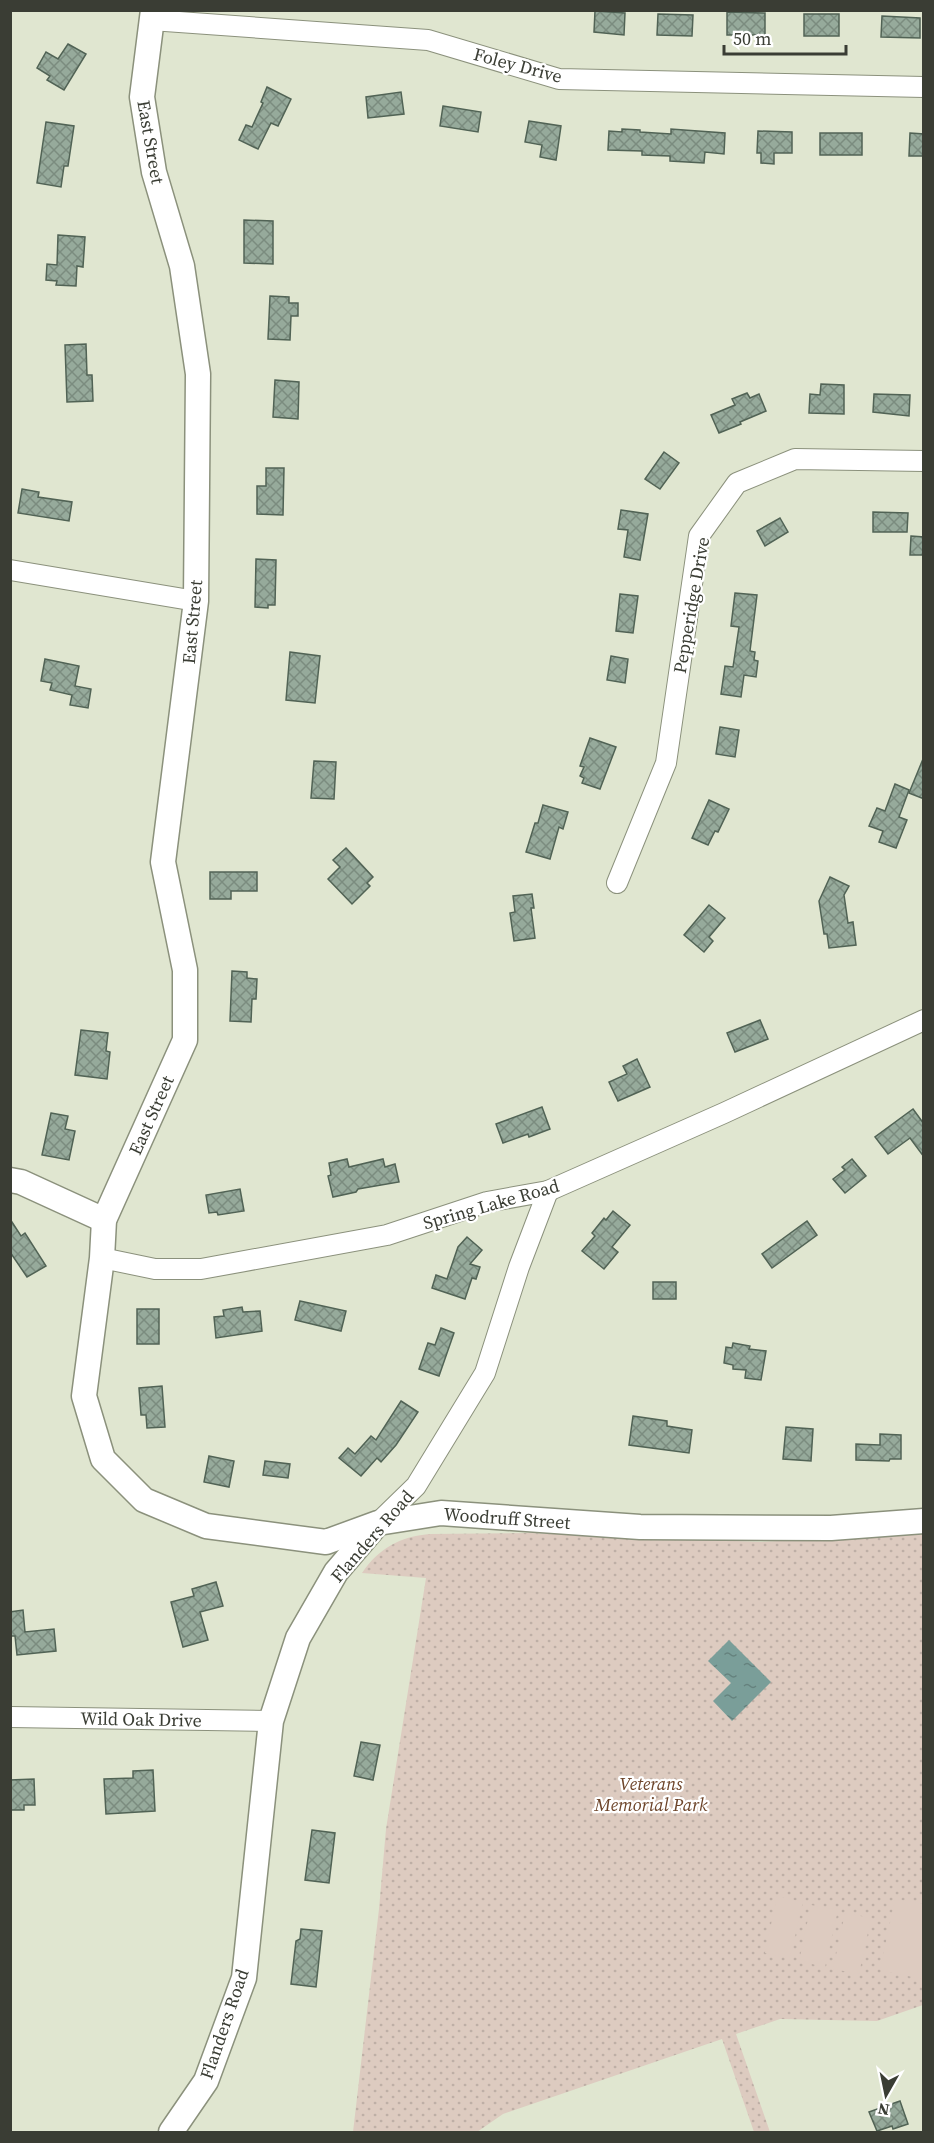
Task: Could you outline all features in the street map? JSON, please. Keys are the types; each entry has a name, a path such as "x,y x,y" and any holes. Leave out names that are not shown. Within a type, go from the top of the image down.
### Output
{"street":[{"name":"Foley Drive","path":"152,15 428,40 559,79 924,87"},
{"name":"East Street","path":"104,1220 185,1040 185,970 163,862 196,601 198,374 182,266 154,172 142,97 152,15"},
{"name":"Pepperidge Drive","path":"617,883 666,763 699,536 737,483 795,459 924,460"},
{"path":"10,570 196,601"},
{"name":"Spring Lake Road","path":"102,1258 155,1269 201,1269 387,1235 487,1202 548,1191 724,1113 924,1020"},
{"path":"10,1180 21,1182 104,1220"},
{"name":"Flanders Road","path":"171,2133 206,2081 244,1978 271,1721 298,1638 336,1572 378,1522 416,1486 484,1373 519,1267 548,1191"},
{"name":"Woodruff Street","path":"104,1220 102,1258 84,1396 103,1459 144,1500 206,1526 326,1542 378,1522 441,1513 640,1527 831,1528 924,1521"},
{"name":"Wild Oak Drive","path":"10,1717 271,1721"}],"green space":[{"name":"Veterans Memorial Park","path":"923,1531 923,2005 877,2021 780,2019 736,2034 770,2132 754,2132 722,2039 503,2114 477,2132 353,2132 386,1829 426,1578 362,1573 369,1564 391,1545 429,1534 530,1533 761,1542"},
{"path":"777,1896 803,1902 790,1958 765,1953"},
{"path":"895,1899 923,1904 922,1979 880,1970"},
{"path":"811,1905 838,1910 825,1967 799,1961"},
{"path":"845,1913 871,1918 859,1974 833,1969"}],"water":[{"path":"729,1640 771,1682 732,1721 713,1701 731,1683 708,1661"}],"building":[{"path":"595,11 625,13 624,35 594,32"},
{"path":"727,12 765,13 765,35 727,35"},
{"path":"658,14 693,15 692,36 657,35"},
{"path":"804,14 839,14 839,36 804,36"},
{"path":"882,16 920,18 920,38 881,37"},
{"path":"68,44 86,54 64,90 47,80 50,76 37,68 46,52 58,59"},
{"path":"267,87 291,99 278,126 271,123 258,149 239,140 246,125 252,127 263,103 261,102"},
{"path":"401,92 404,114 368,118 366,97"},
{"path":"443,106 481,112 478,132 440,126"},
{"path":"529,121 561,126 556,160 540,157 542,145 525,142"},
{"path":"46,122 74,126 68,166 64,166 61,187 37,183"},
{"path":"622,129 671,134 671,129 725,133 724,154 705,152 704,163 670,161 670,156 642,155 642,151 608,150 609,131 622,132"},
{"path":"758,131 792,132 792,153 774,153 774,164 761,163 761,153 757,153"},
{"path":"820,133 862,133 862,155 820,155"},
{"path":"910,133 924,134 924,156 909,156"},
{"path":"244,220 273,221 273,264 244,263"},
{"path":"58,235 85,237 83,267 77,266 76,286 56,285 57,281 46,280 47,264 57,265"},
{"path":"270,296 289,297 289,303 298,303 298,316 291,316 290,340 268,339"},
{"path":"86,344 87,375 92,375 93,401 67,402 65,345"},
{"path":"275,380 299,382 298,419 273,417"},
{"path":"821,384 844,385 844,414 809,413 810,394 820,395"},
{"path":"747,393 750,398 759,394 766,411 719,433 711,415 735,405 732,399"},
{"path":"874,394 910,395 909,416 873,412"},
{"path":"664,452 679,463 660,489 645,479"},
{"path":"266,468 284,468 283,515 257,514 257,486 266,486"},
{"path":"22,489 39,492 38,497 72,502 69,521 18,513"},
{"path":"621,510 648,514 640,560 624,557 628,530 618,529"},
{"path":"873,512 908,513 907,532 873,532"},
{"path":"780,518 788,532 765,546 757,531"},
{"path":"911,536 924,537 924,555 910,555"},
{"path":"256,559 276,560 275,605 268,605 268,608 255,607"},
{"path":"735,593 757,595 750,651 755,652 754,660 758,661 756,677 744,675 741,697 721,694 725,666 733,667 739,627 731,626"},
{"path":"620,594 638,596 633,633 616,631"},
{"path":"290,652 320,656 315,703 286,700"},
{"path":"611,656 628,659 625,683 607,680"},
{"path":"45,659 79,666 75,686 91,689 88,708 70,705 72,695 50,690 52,683 41,681"},
{"path":"720,727 739,730 735,757 716,754"},
{"path":"590,738 616,747 600,789 582,783 584,778 580,776 584,767 580,766"},
{"path":"924,759 924,799 909,793"},
{"path":"314,761 336,762 334,799 311,798"},
{"path":"895,784 909,790 899,817 907,820 896,848 879,842 883,831 869,826 877,808 885,811"},
{"path":"709,800 729,809 718,832 715,831 708,845 692,838"},
{"path":"543,805 568,812 563,829 559,827 550,859 526,852"},
{"path":"346,848 373,877 367,883 370,886 352,904 328,879 340,867 333,860"},
{"path":"210,872 257,872 257,891 231,891 231,899 210,899"},
{"path":"830,877 849,886 844,895 848,923 853,922 856,945 829,948 827,934 824,934 819,901"},
{"path":"532,894 534,908 531,908 535,938 514,941 510,913 515,912 513,896"},
{"path":"709,905 725,918 709,937 713,941 704,952 684,935"},
{"path":"232,971 247,972 247,978 257,979 256,999 252,999 251,1022 230,1021"},
{"path":"760,1020 768,1039 735,1052 727,1033"},
{"path":"81,1030 108,1033 106,1051 110,1052 107,1079 75,1075"},
{"path":"637,1059 650,1087 618,1101 609,1082 627,1074 623,1066"},
{"path":"542,1107 550,1129 503,1143 496,1124"},
{"path":"913,1109 924,1124 924,1157 910,1138 888,1154 875,1137"},
{"path":"51,1113 68,1116 65,1129 75,1131 69,1160 42,1155"},
{"path":"347,1159 349,1167 383,1159 385,1167 395,1164 399,1182 358,1189 356,1192 333,1197 328,1176 331,1175 329,1163"},
{"path":"852,1159 866,1176 845,1193 833,1179 845,1170 842,1167"},
{"path":"240,1189 244,1211 218,1215 217,1212 209,1213 206,1195"},
{"path":"613,1211 630,1225 612,1247 618,1252 604,1269 582,1251 595,1236 592,1233"},
{"path":"10,1219 21,1236 25,1233 46,1266 27,1277 10,1252"},
{"path":"807,1221 817,1235 772,1268 762,1254"},
{"path":"467,1237 482,1250 470,1264 480,1267 476,1279 472,1278 465,1299 432,1288 436,1275 447,1279 458,1247"},
{"path":"653,1282 676,1282 676,1299 653,1299"},
{"path":"300,1301 346,1311 341,1331 295,1320"},
{"path":"242,1307 243,1312 260,1311 262,1331 216,1338 214,1317 224,1316 223,1310"},
{"path":"137,1309 159,1309 159,1344 137,1344"},
{"path":"441,1328 454,1333 439,1376 419,1369 428,1343 435,1345"},
{"path":"733,1343 750,1346 749,1349 766,1351 761,1380 745,1378 746,1370 733,1369 733,1365 724,1363 726,1347 732,1348"},
{"path":"162,1386 165,1427 147,1428 146,1415 141,1415 139,1388"},
{"path":"401,1401 418,1412 396,1445 381,1462 377,1458 361,1476 339,1458 348,1448 355,1454 371,1436 376,1440"},
{"path":"633,1416 667,1421 667,1426 692,1430 689,1453 629,1445"},
{"path":"786,1427 813,1429 811,1461 783,1459"},
{"path":"880,1434 901,1435 901,1459 856,1460 856,1444 880,1445"},
{"path":"209,1456 234,1461 229,1487 204,1482"},
{"path":"265,1461 290,1464 288,1478 263,1475"},
{"path":"216,1582 223,1606 200,1612 208,1640 183,1647 171,1602 194,1596 192,1589"},
{"path":"23,1610 25,1632 54,1629 56,1651 17,1655 15,1636 10,1636 10,1612"},
{"path":"361,1742 380,1745 373,1780 354,1776"},
{"path":"153,1770 155,1811 106,1814 104,1779 133,1778 133,1771"},
{"path":"34,1779 35,1805 24,1805 24,1810 10,1810 10,1780"},
{"path":"312,1830 335,1833 329,1883 305,1880"},
{"path":"301,1929 322,1931 316,1987 291,1984 296,1941 300,1939"},
{"path":"900,2101 908,2124 877,2131 869,2112"}]}
